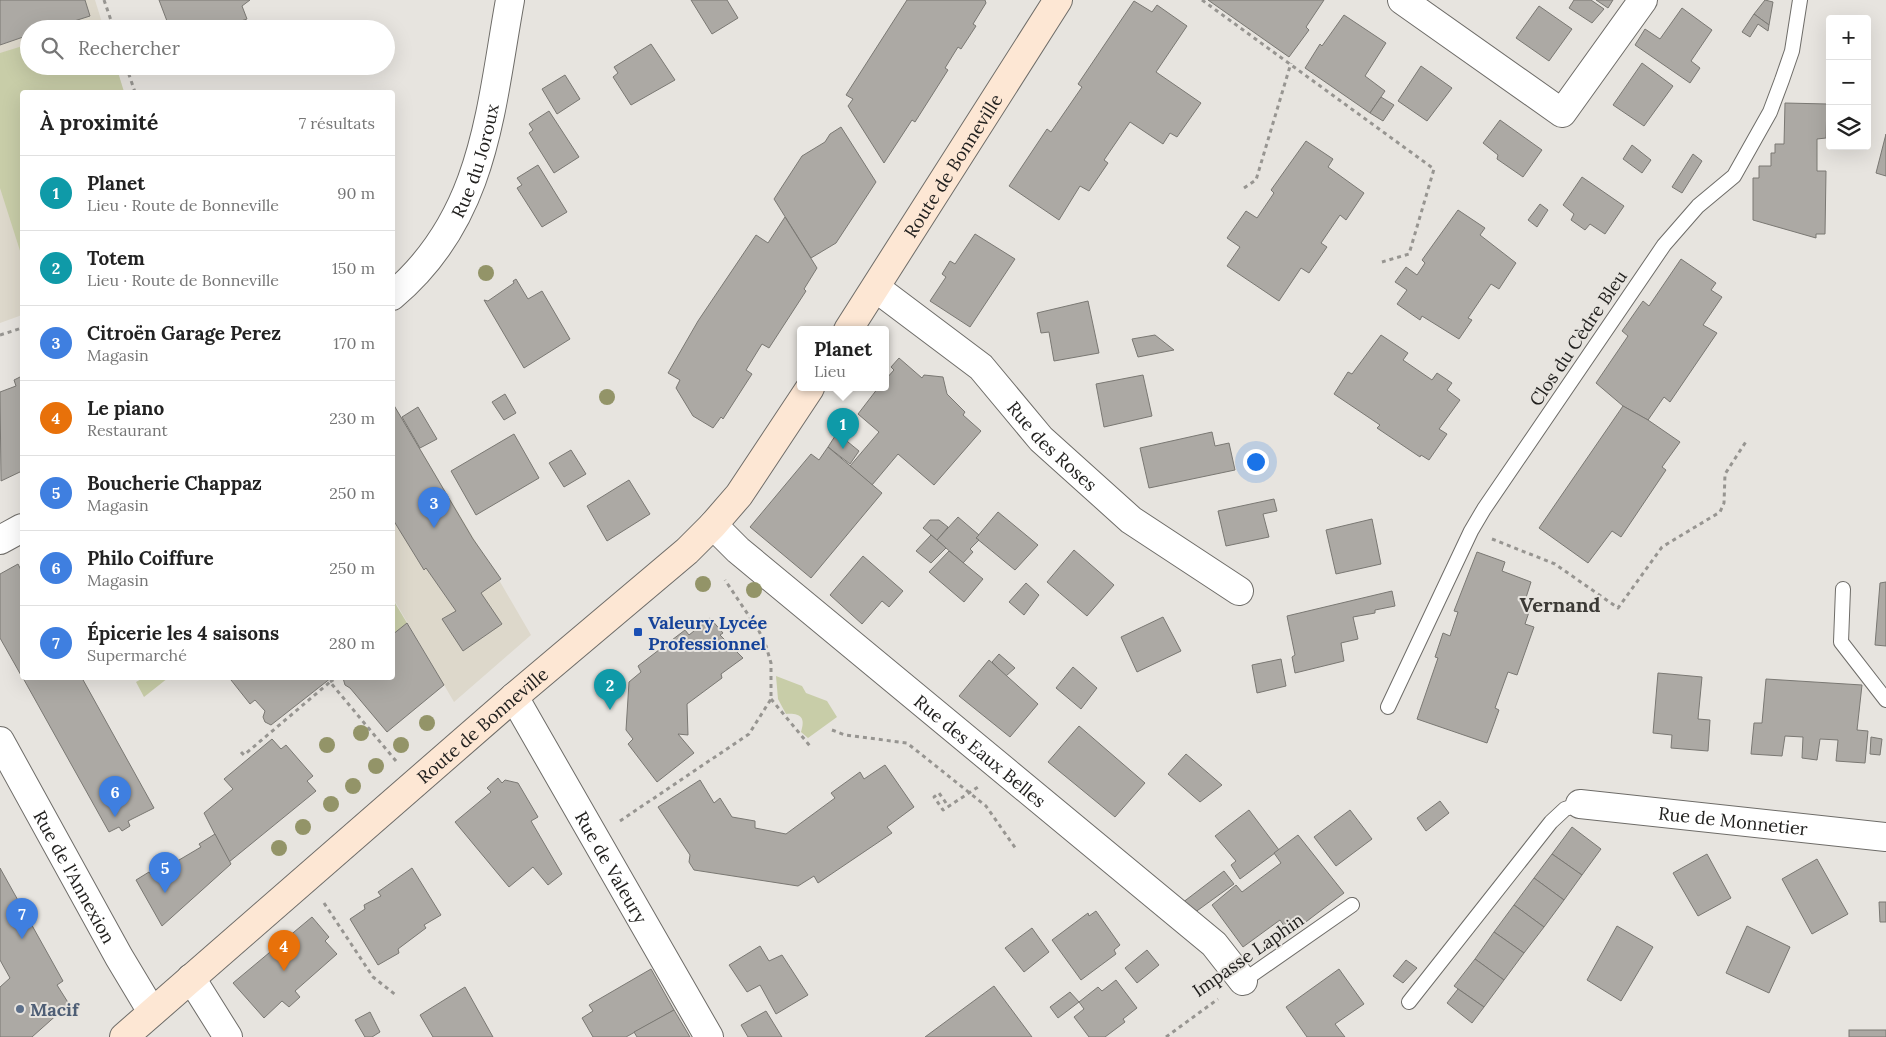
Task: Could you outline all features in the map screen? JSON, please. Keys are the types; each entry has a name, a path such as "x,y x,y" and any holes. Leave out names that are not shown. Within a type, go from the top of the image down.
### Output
{"main road":[{"name":"Route de Bonneville","path":"851,326 1058,0"},
{"name":"Route de Bonneville","path":"124,1037 514,697 687,551 739,495 808,391"}],"street":[{"name":"Rue du Joroux","path":"395,294 409,282 452,226 478,169 489,120 510,0"},
{"path":"1402,0 1562,113 1643,0"},
{"name":"Rue des Roses","path":"876,288 980,367 1041,439 1131,520 1239,591"},
{"name":"Rue des Eaux Belles","path":"713,525 738,550 1214,944 1243,981"},
{"path":"0,540 20,529"},
{"name":"Rue de Valeury","path":"514,697 709,1037"},
{"name":"Rue de l'Annexion","path":"0,741 119,957 152,1012"},
{"name":"Rue de Monnetier","path":"1580,804 1886,832"},
{"path":"191,978 228,1037"}],"lane":[{"name":"Clos du Cèdre Bleu","path":"1388,707 1471,531 1664,245 1698,206 1734,176 1770,112 1782,80 1792,51 1800,0"},
{"path":"1843,589 1841,642 1886,700"},
{"path":"1408,1002 1551,822 1565,809 1580,804"},
{"name":"Impasse Laphin","path":"1243,981 1352,905"}],"path":[{"path":"104,0 111,20"},
{"path":"1202,0 1434,169 1409,254 1382,262"},
{"path":"1244,188 1256,180 1291,63"},
{"path":"129,75 134,90"},
{"path":"0,335 20,329"},
{"path":"1471,531 1555,564 1618,608 1662,547 1720,512 1724,503 1725,474 1747,440"},
{"path":"595,838 749,734 771,699 771,663 766,646 759,630 725,583 723,567 738,550"},
{"path":"241,752 244,755 333,680"},
{"path":"330,682 415,785"},
{"path":"771,699 810,746"},
{"path":"832,730 845,735 907,743 986,806 1016,849"},
{"path":"946,803 939,793 934,797 943,810 1003,770"},
{"path":"307,877 373,977 397,996"},
{"name":"Impasse Laphin","path":"1166,1037 1243,981"}],"shaded area":[{"path":"0,0 95,0 101,20 20,20 20,75 119,75 123,90 20,90 20,316 0,323"},
{"path":"395,407 482,552 501,579 499,580 531,635 454,702 395,601"}],"green space":[{"path":"20,47 20,75 119,75 123,90 20,90 20,251 0,188 0,53"},
{"path":"395,603 407,623 395,633"},
{"path":"776,676 802,686 806,693 827,701 837,717 808,738 801,732 803,723 801,717 795,714 786,714 778,699"},
{"path":"140,680 165,680 144,697 136,682"}],"building":[{"path":"0,0 85,0 90,16 77,20 20,20 20,38 0,45"},
{"path":"159,0 250,0 242,6 247,19 244,20 167,20"},
{"path":"691,0 727,0 738,18 712,34"},
{"path":"907,0 985,0 986,3 973,24 976,26 961,49 958,47 945,68 948,70 915,122 912,120 884,163 848,106 853,99 846,95"},
{"path":"1208,0 1324,0 1306,27 1309,30 1289,57"},
{"path":"1574,0 1591,0 1604,9 1592,23 1569,8"},
{"path":"1596,0 1613,0 1608,8"},
{"path":"1765,0 1773,2 1769,25 1754,14"},
{"path":"1134,1 1152,12 1157,5 1187,26 1156,72 1201,103 1177,137 1170,133 1163,144 1130,122 1104,160 1108,163 1089,191 1080,186 1059,220 1009,186 1047,129 1051,132 1082,87 1078,84"},
{"path":"1539,6 1572,29 1549,61 1516,38"},
{"path":"1682,8 1712,30 1691,61 1700,68 1690,83 1635,45 1645,29 1660,39"},
{"path":"1754,14 1769,25 1768,31 1758,24 1750,37 1742,32"},
{"path":"1344,15 1386,43 1365,76 1385,91 1370,113 1305,68 1320,44 1322,46"},
{"path":"651,44 675,80 631,105 613,77 618,73 614,67"},
{"path":"1642,63 1673,86 1644,126 1613,105"},
{"path":"1421,66 1452,88 1427,121 1398,101"},
{"path":"565,75 580,99 557,114 542,89"},
{"path":"1381,97 1394,105 1383,121 1370,113"},
{"path":"1785,103 1826,104 1826,138 1817,139 1817,171 1826,171 1825,234 1816,234 1816,238 1753,220 1753,178 1759,178 1759,166 1771,166 1771,153 1775,153 1775,144 1784,144"},
{"path":"549,111 579,157 554,173 529,133 533,130 529,124"},
{"path":"1500,120 1542,150 1523,177 1497,159 1498,155 1483,143"},
{"path":"841,127 876,182 836,243 811,258 774,199 802,156 825,142 830,134"},
{"path":"1886,134 1886,176 1876,173"},
{"path":"1306,141 1333,159 1328,167 1364,193 1346,220 1340,215 1321,243 1327,247 1309,273 1301,268 1279,301 1227,266 1240,247 1227,238 1246,211 1257,218 1274,193 1271,190"},
{"path":"1632,145 1651,160 1642,173 1623,159"},
{"path":"1693,154 1702,161 1682,193 1672,187"},
{"path":"538,165 567,212 542,227 517,188 522,185 517,178"},
{"path":"1582,177 1624,206 1605,234 1590,224 1585,230 1571,220 1574,214 1563,205"},
{"path":"1540,204 1548,210 1537,227 1528,220"},
{"path":"1458,210 1485,228 1480,235 1516,263 1499,289 1491,284 1468,318 1472,320 1459,339 1422,316 1420,320 1397,304 1407,290 1395,282 1406,267 1417,275 1425,263 1422,260"},
{"path":"785,217 817,268 804,289 806,291 769,348 762,344 746,370 752,374 723,419 721,417 713,428 693,416 676,388 680,380 668,373 698,321 756,235 768,243"},
{"path":"975,234 1015,259 970,327 930,301 946,277 942,274 950,261 955,264"},
{"path":"1681,259 1716,283 1711,290 1722,297 1703,325 1717,333 1670,402 1664,397 1648,420 1623,406 1596,383 1628,336 1622,331 1643,301 1649,306"},
{"path":"516,279 528,299 542,291 570,339 524,368 484,300 488,301 514,283 513,281"},
{"path":"1088,301 1099,353 1054,361 1049,332 1041,333 1037,313"},
{"path":"1155,335 1174,350 1138,357 1132,339"},
{"path":"1381,335 1408,353 1403,360 1432,380 1437,373 1452,383 1447,390 1460,400 1439,429 1447,434 1429,460 1421,455 1420,457 1377,428 1380,425 1334,394 1348,372 1352,374"},
{"path":"899,358 922,378 924,375 943,377 947,394 965,412 963,415 981,431 934,485 898,454 872,485 850,466 879,432 858,414 876,391 889,391 889,376 894,370 891,367"},
{"path":"1143,375 1152,416 1104,427 1096,384"},
{"path":"20,377 20,472 1,481 0,392 16,386 14,380"},
{"path":"505,394 516,413 504,420 492,402"},
{"path":"1623,406 1648,420 1680,442 1662,467 1666,470 1621,537 1612,531 1588,563 1539,528"},
{"path":"395,407 473,539 501,579 481,593 502,624 463,651 442,619 456,611 426,568 424,570 395,523"},
{"path":"418,407 437,439 420,448 402,417"},
{"path":"1212,432 1215,446 1229,443 1235,470 1149,488 1140,448"},
{"path":"837,433 859,451 850,464 828,447"},
{"path":"514,434 539,478 476,515 451,471"},
{"path":"828,447 882,493 811,578 750,527 811,454 819,460"},
{"path":"571,450 586,474 564,487 549,463"},
{"path":"629,480 650,514 607,541 587,506"},
{"path":"1274,499 1277,511 1263,514 1269,537 1226,546 1218,511"},
{"path":"998,512 1038,545 1015,570 976,538"},
{"path":"958,517 979,535 976,538 979,540 970,549 973,552 963,563 937,540"},
{"path":"1372,519 1381,564 1336,574 1326,530"},
{"path":"930,520 939,520 948,527 937,540 923,528"},
{"path":"931,535 946,548 931,563 916,551"},
{"path":"1074,550 1114,585 1087,616 1047,582"},
{"path":"949,551 983,579 964,602 929,572"},
{"path":"1477,552 1505,562 1502,571 1531,582 1523,607 1530,609 1525,624 1534,627 1517,675 1508,672 1495,708 1499,710 1487,743 1417,719 1438,658 1435,657 1443,633 1450,636 1458,612 1454,611"},
{"path":"863,556 903,591 889,607 882,601 862,624 830,595"},
{"path":"18,564 20,568 20,673 0,638 0,574"},
{"path":"1886,582 1886,646 1875,645 1880,583"},
{"path":"1026,583 1039,595 1024,615 1009,602"},
{"path":"1392,591 1395,606 1375,610 1375,613 1353,617 1358,639 1341,643 1344,661 1295,673 1292,657 1295,655 1287,616"},
{"path":"1163,617 1181,651 1137,672 1121,637"},
{"path":"710,618 723,633 720,635 743,658 721,674 722,678 687,704 688,735 678,734 694,753 657,782 628,744 633,739 626,730 629,682 641,672 638,666 685,630 689,635"},
{"path":"407,623 444,685 387,732 350,688 345,685 344,680 395,680 395,633"},
{"path":"999,654 1015,668 1006,676 992,662"},
{"path":"1281,659 1286,686 1257,693 1252,665"},
{"path":"989,660 1038,704 1010,737 959,696"},
{"path":"1073,667 1097,688 1081,709 1056,688"},
{"path":"1658,673 1702,677 1698,719 1710,720 1708,751 1671,748 1672,735 1653,733"},
{"path":"1766,679 1862,685 1857,730 1868,731 1865,763 1836,761 1838,740 1820,739 1817,760 1802,758 1803,737 1785,736 1782,756 1751,754 1754,723 1762,723"},
{"path":"24,680 83,680 154,808 128,821 130,826 122,831 119,827 109,832"},
{"path":"231,680 328,680 271,725 265,722 263,717 265,711 255,700 250,704"},
{"path":"1079,726 1145,783 1115,817 1048,762"},
{"path":"1871,737 1882,739 1880,755 1870,754"},
{"path":"272,739 281,749 286,745 313,776 307,781 316,791 229,862 204,813 233,789 224,779"},
{"path":"1186,754 1222,785 1200,802 1168,774"},
{"path":"885,765 914,807 887,827 892,833 818,883 814,876 798,886 694,870 689,862 690,855 658,807 700,780 714,803 720,798 732,817 755,821 755,828 786,834 835,798 831,793 860,772 864,779"},
{"path":"498,778 502,783 505,780 518,783 538,817 531,821 562,874 548,885 533,867 509,887 455,822 491,792 487,788"},
{"path":"1440,801 1449,813 1426,831 1417,818"},
{"path":"1249,810 1279,850 1240,879 1231,865 1236,861 1215,836"},
{"path":"1350,810 1372,839 1336,866 1314,837"},
{"path":"1572,827 1601,849 1582,875 1552,854"},
{"path":"215,834 231,864 162,926 136,880 149,872 152,876 201,847 199,844"},
{"path":"1298,835 1344,893 1290,934 1280,920 1243,947 1212,905 1236,885 1242,892 1281,863 1274,853"},
{"path":"1552,854 1582,875 1564,900 1534,878"},
{"path":"1707,854 1731,898 1698,916 1673,873"},
{"path":"1817,859 1848,914 1812,934 1782,879"},
{"path":"0,868 63,981 57,985 69,1004 32,1037 0,1037 0,987 10,978 0,960"},
{"path":"412,868 441,915 424,925 426,928 398,949 399,953 378,965 350,919 365,909 364,905 381,896 378,892"},
{"path":"1224,871 1234,884 1194,913 1182,903"},
{"path":"1534,878 1564,900 1544,927 1514,905"},
{"path":"1879,902 1886,902 1886,922 1880,922"},
{"path":"1514,905 1544,927 1524,953 1494,932"},
{"path":"1096,911 1120,945 1114,950 1116,954 1081,980 1052,940 1088,913 1089,916"},
{"path":"312,917 329,937 325,941 337,954 295,991 300,997 289,1007 282,1001 264,1018 233,983"},
{"path":"1617,926 1653,947 1621,1001 1587,980"},
{"path":"1747,926 1790,947 1769,993 1726,973"},
{"path":"1032,928 1049,952 1024,972 1005,948"},
{"path":"1494,932 1524,953 1504,980 1475,959"},
{"path":"760,946 769,961 782,955 808,995 776,1014 760,985 747,992 729,965"},
{"path":"1147,950 1159,965 1137,983 1125,968"},
{"path":"1475,959 1504,980 1484,1007 1454,986"},
{"path":"1406,960 1417,968 1403,983 1393,976"},
{"path":"651,969 674,1010 626,1037 593,1037 582,1018 593,1011 589,1005"},
{"path":"1339,969 1364,1004 1335,1024 1345,1037 1307,1037 1286,1007"},
{"path":"1116,980 1137,1008 1123,1019 1125,1022 1105,1037 1089,1037 1074,1017 1084,1009 1079,1002 1098,987 1102,991"},
{"path":"994,986 1032,1037 925,1037"},
{"path":"465,987 493,1037 433,1037 420,1015"},
{"path":"1458,989 1484,1007 1472,1023 1447,1003"},
{"path":"1070,992 1079,1002 1058,1018 1050,1007"},
{"path":"674,1010 690,1037 637,1037 634,1032"},
{"path":"766,1011 782,1037 748,1037 741,1025"},
{"path":"370,1012 380,1032 372,1037 365,1037 355,1020"},
{"path":"1849,1030 1886,1030 1886,1037 1849,1037"}],"place":[{"name":"Planet","path":"843,449"},
{"name":"Citroën Garage Perez","path":"434,528"},
{"name":"Valeury Lycée Professionnel","path":"638,632"},
{"name":"Totem","path":"610,710"},
{"name":"Philo Coiffure","path":"115,817"},
{"name":"Boucherie Chappaz","path":"165,893"},
{"name":"Épicerie les 4 saisons","path":"22,939"},
{"name":"Le piano","path":"284,971"},
{"name":"Macif","path":"20,1009"}],"district":[{"name":"Vernand","path":"1560,604"}]}
